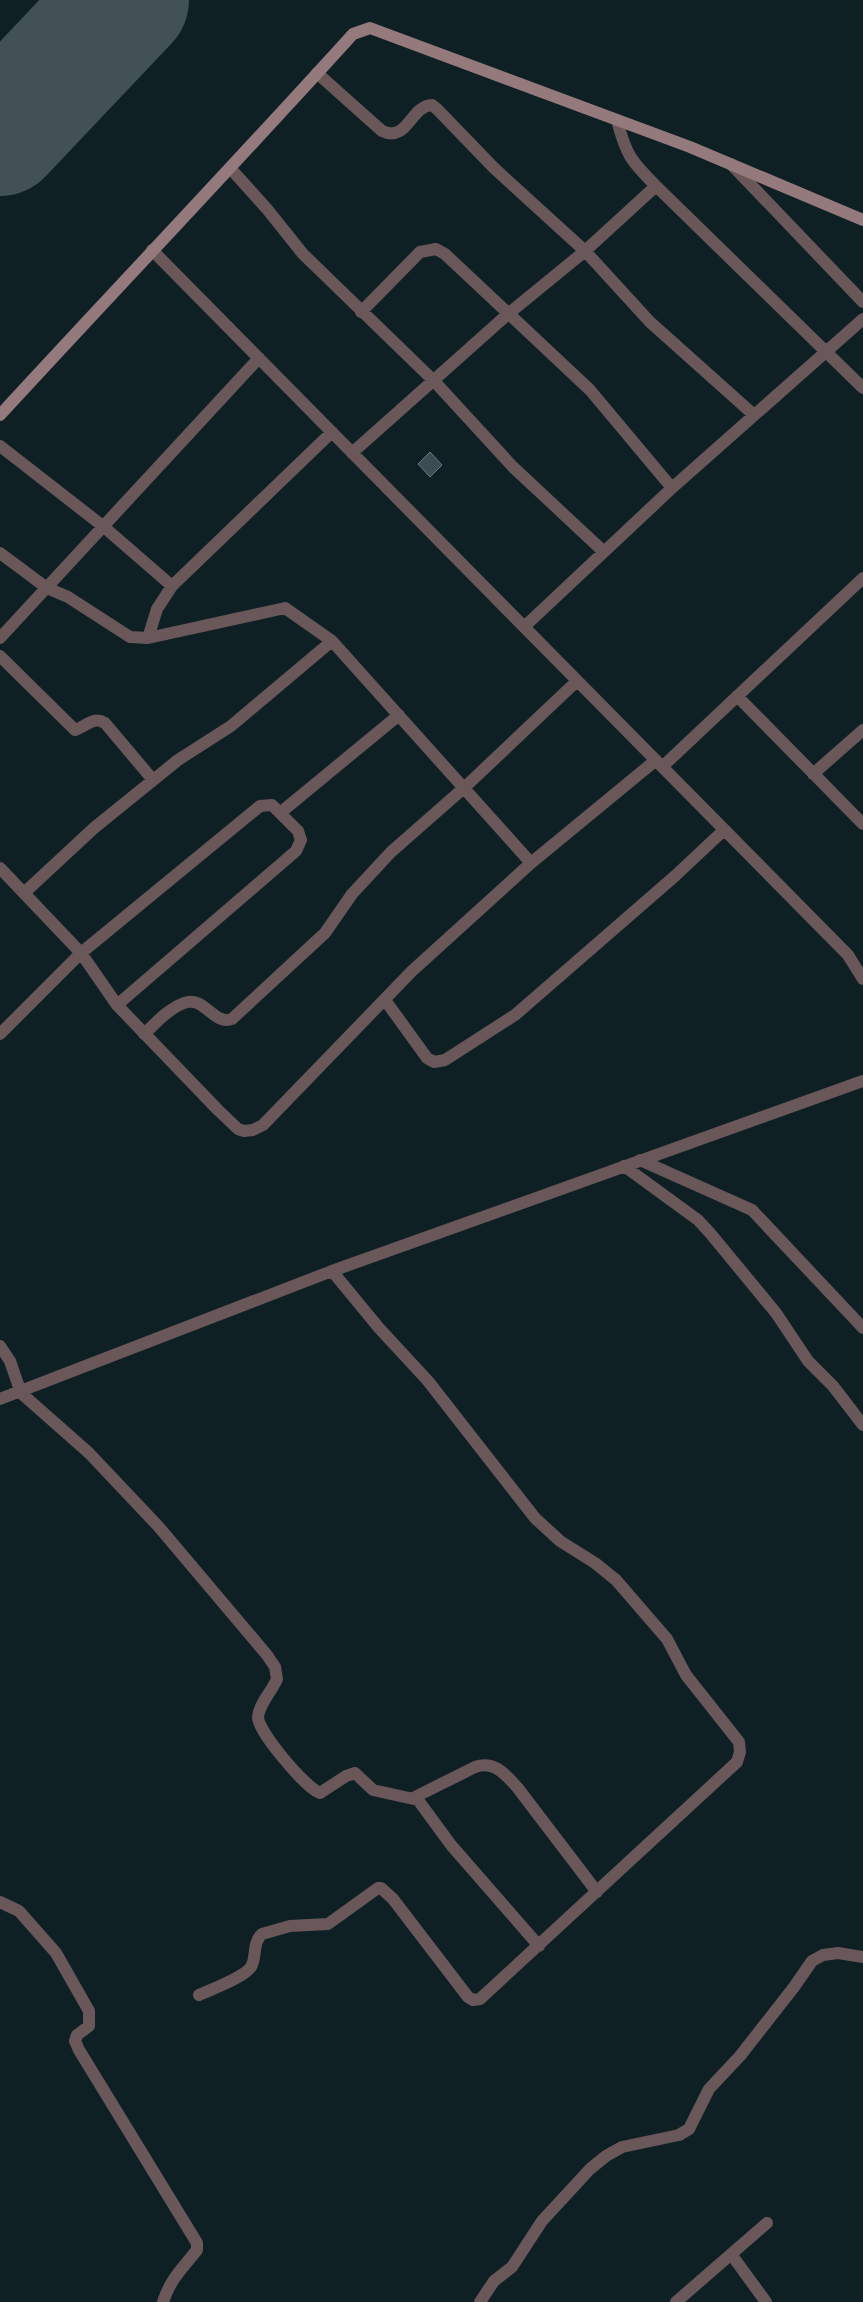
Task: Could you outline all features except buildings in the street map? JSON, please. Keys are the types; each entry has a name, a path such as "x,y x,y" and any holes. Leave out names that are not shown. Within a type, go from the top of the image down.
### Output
{"street":[{"path":"0,415 152,250 231,169 353,34 370,28 731,164 863,220"},
{"path":"317,73 382,131 389,134 398,132 422,108 432,105 494,168 585,251 650,322 754,415"},
{"path":"617,120 626,151 636,166 863,388"},
{"path":"731,164 863,302"},
{"path":"231,169 268,209 303,254 434,381 513,467 604,552"},
{"path":"352,452 508,314 585,251 656,186"},
{"path":"361,312 420,252 436,249 445,254 590,390 672,488"},
{"path":"152,250 848,955 863,980"},
{"path":"524,627 672,488 863,319"},
{"path":"0,638 259,358"},
{"path":"148,638 158,609 172,586 332,432"},
{"path":"0,446 104,527 172,586"},
{"path":"0,553 47,588 68,596 130,636 148,638 285,608 332,640 531,863"},
{"path":"0,868 81,953 117,1005 144,1034 238,1129 244,1131 253,1130 263,1125 412,971 531,863 659,764 737,696 863,578"},
{"path":"24,893 94,828 178,760 231,726 332,640"},
{"path":"0,656 75,730 92,720 106,723 153,780"},
{"path":"144,1034 169,1012 184,1003 193,1001 202,1004 221,1019 232,1020 325,934 352,894 391,852 465,787 577,681"},
{"path":"737,696 863,824"},
{"path":"280,813 399,714"},
{"path":"813,774 863,730"},
{"path":"0,1034 81,953 260,806 272,805 300,835 301,840 296,851 117,1005"},
{"path":"385,1000 427,1058 434,1062 445,1060 515,1015 675,876 724,830"},
{"path":"0,1399 21,1393 332,1271 863,1081"},
{"path":"640,1160 752,1210 863,1328"},
{"path":"624,1166 698,1220 710,1233 776,1313 808,1361 833,1386 863,1425"},
{"path":"200,1995 245,1972 252,1965 255,1946 262,1934 290,1926 328,1924 378,1888 384,1890 393,1898 468,1997 473,2000 480,1999 737,1762 740,1745 686,1675 677,1655 661,1632 616,1580 595,1563 560,1541 535,1518 428,1382 379,1328 332,1271"},
{"path":"0,1346 10,1361 21,1393 89,1453 158,1526 267,1655 275,1667 277,1679 260,1710 258,1719 261,1728 290,1766 313,1790 323,1792 346,1776 356,1774 373,1790 415,1797 424,1806 451,1845 538,1946"},
{"path":"415,1797 475,1767 484,1764 493,1766 517,1787 597,1892"},
{"path":"0,1902 19,1911 56,1953 90,2012 88,2026 77,2035 75,2041 79,2050 197,2243 197,2250 177,2272 168,2286 163,2302"},
{"path":"480,2302 494,2281 512,2267 542,2221 590,2169 606,2156 622,2147 679,2134 689,2129 709,2089 740,2056 812,1961 824,1955 863,1956"},
{"path":"676,2302 767,2223"},
{"path":"731,2254 766,2302"}],"runway":[{"path":"0,133 126,0"}]}
